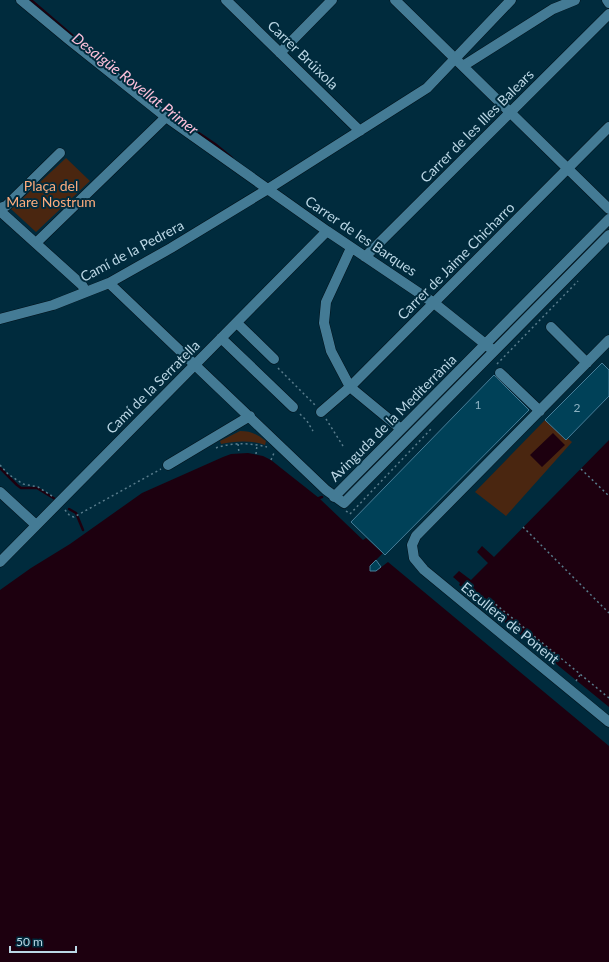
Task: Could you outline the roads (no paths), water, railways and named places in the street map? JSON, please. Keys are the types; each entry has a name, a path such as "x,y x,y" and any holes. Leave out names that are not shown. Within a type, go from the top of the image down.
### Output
{"street":[{"name":"Carrer de les Barques","path":"21,0 166,117 351,248 434,303 494,351"},
{"name":"Carrer Brúixola","path":"226,0 360,131"},
{"path":"280,53 332,0"},
{"path":"395,0 609,209"},
{"name":"Camí de la Pedrera","path":"0,319 53,305 109,283 171,248 268,189 427,88 511,0"},
{"path":"463,66 553,9 575,0"},
{"name":"Carrer de les Illes Balears","path":"365,257 609,14"},
{"path":"36,243 166,117"},
{"name":"Carrer de Jaime Chicharro","path":"321,412 350,387 609,127"},
{"path":"60,153 6,206 0,210 82,285 86,292"},
{"name":"Avinguda de la Mediterrània","path":"609,219 334,497 344,503 609,235"},
{"name":"Camí de la Serratella","path":"0,562 327,231"},
{"path":"351,248 326,302 324,323 331,351 350,387 401,429"},
{"path":"109,283 334,497"},
{"path":"237,323 274,359"},
{"path":"551,327 587,363"},
{"path":"221,338 292,407"},
{"path":"500,374 540,411 609,340"},
{"name":"Escullera de Ponent","path":"540,411 416,536 412,545 414,558 424,570 609,722"},
{"path":"168,465 250,416"},
{"path":"0,492 36,525"}],"waterway":[{"name":"Desaigüe Rovellat Primer","path":"31,0 81,43 156,103"},
{"name":"Desaigüe Rovellat Primer","path":"166,111 215,144 232,158"},
{"path":"0,468 21,488 37,488 55,499"},
{"path":"69,509 76,513 83,530"}],"park label":[{"name":"Plaça del Mare Nostrum","path":"51,194"}]}
